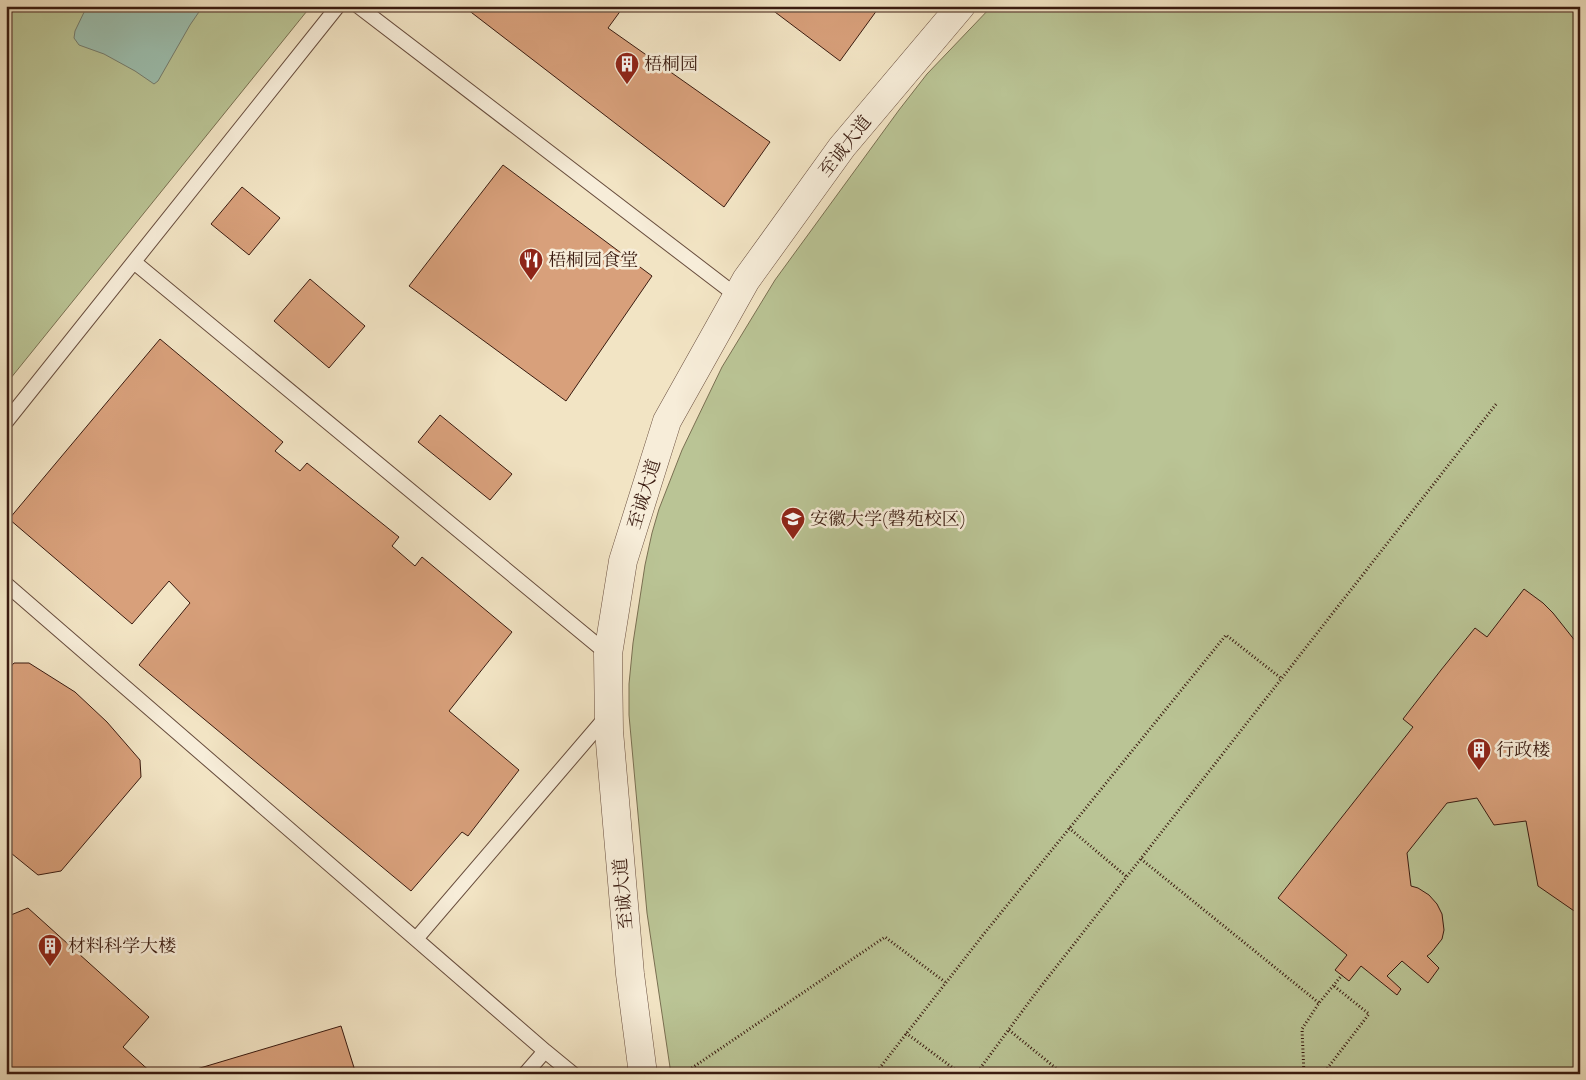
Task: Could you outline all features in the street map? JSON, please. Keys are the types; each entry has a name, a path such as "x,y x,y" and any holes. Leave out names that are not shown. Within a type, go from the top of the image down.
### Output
{"street":[{"name":"至诚大道","path":"643,1074 630,974 609,713 608,654 623,561 667,421 746,280 842,147 961,6"}],"lane":[{"path":"6,422 338,6"},
{"path":"358,6 737,296"},
{"path":"134,262 608,654"},
{"path":"6,584 573,1074"},
{"path":"416,939 609,713"},
{"path":"525,1074 545,1051"}],"path":[{"path":"976,1074 1127,877 1497,403"},
{"path":"874,1074 945,982 1226,635 1282,679"},
{"path":"1069,828 1127,877"},
{"path":"1141,859 1319,1003"},
{"path":"683,1074 885,937 945,982"},
{"path":"1304,1074 1302,1029 1319,1003 1342,976"},
{"path":"1323,1074 1369,1014 1334,986"},
{"path":"1009,1030 1063,1074"},
{"path":"906,1033 961,1074"}],"shaded area":[{"path":"6,6 311,6 6,384"},
{"path":"87,6 203,6 158,81 154,84 104,54 79,45 74,38 75,31"},
{"path":"992,6 1580,6 1580,1074 671,1074 647,913 629,715 629,684 633,643 645,565 659,509 682,450 722,367 775,280 927,74"}],"building":[{"name":"梧桐园","path":"463,6 624,6 608,28 770,142 724,207"},
{"path":"767,6 880,6 840,61"},
{"name":"梧桐园食堂","path":"503,165 652,276 566,401 409,286"},
{"path":"242,187 280,218 249,255 211,224"},
{"path":"310,279 365,326 329,368 274,321"},
{"path":"160,339 283,442 275,451 300,471 307,463 399,537 392,546 415,566 422,557 512,632 449,711 519,770 468,836 462,832 411,891 139,665 190,603 169,581 132,624 9,519"},
{"path":"440,415 512,474 490,500 418,442"},
{"name":"行政楼","path":"1524,589 1553,613 1580,647 1580,915 1538,886 1526,821 1494,825 1477,798 1447,803 1407,853 1411,886 1429,895 1437,904 1442,914 1444,930 1442,939 1427,956 1439,968 1428,983 1402,961 1387,976 1401,989 1397,995 1361,966 1349,981 1335,970 1347,955 1278,898 1413,727 1403,719 1441,670 1475,628 1487,637"},
{"path":"14,663 29,663 75,692 107,722 140,760 141,777 61,871 38,875 6,849 6,672"},
{"name":"材料科学大楼","path":"28,908 149,1017 123,1047 153,1074 6,1074 6,917"},
{"path":"341,1026 356,1074 180,1074"}],"place":[{"name":"梧桐园","path":"627,85"},
{"name":"梧桐园食堂","path":"531,281"},
{"name":"安徽大学(磬苑校区)","path":"793,540"},
{"name":"行政楼","path":"1479,771"},
{"name":"材料科学大楼","path":"50,967"}]}
